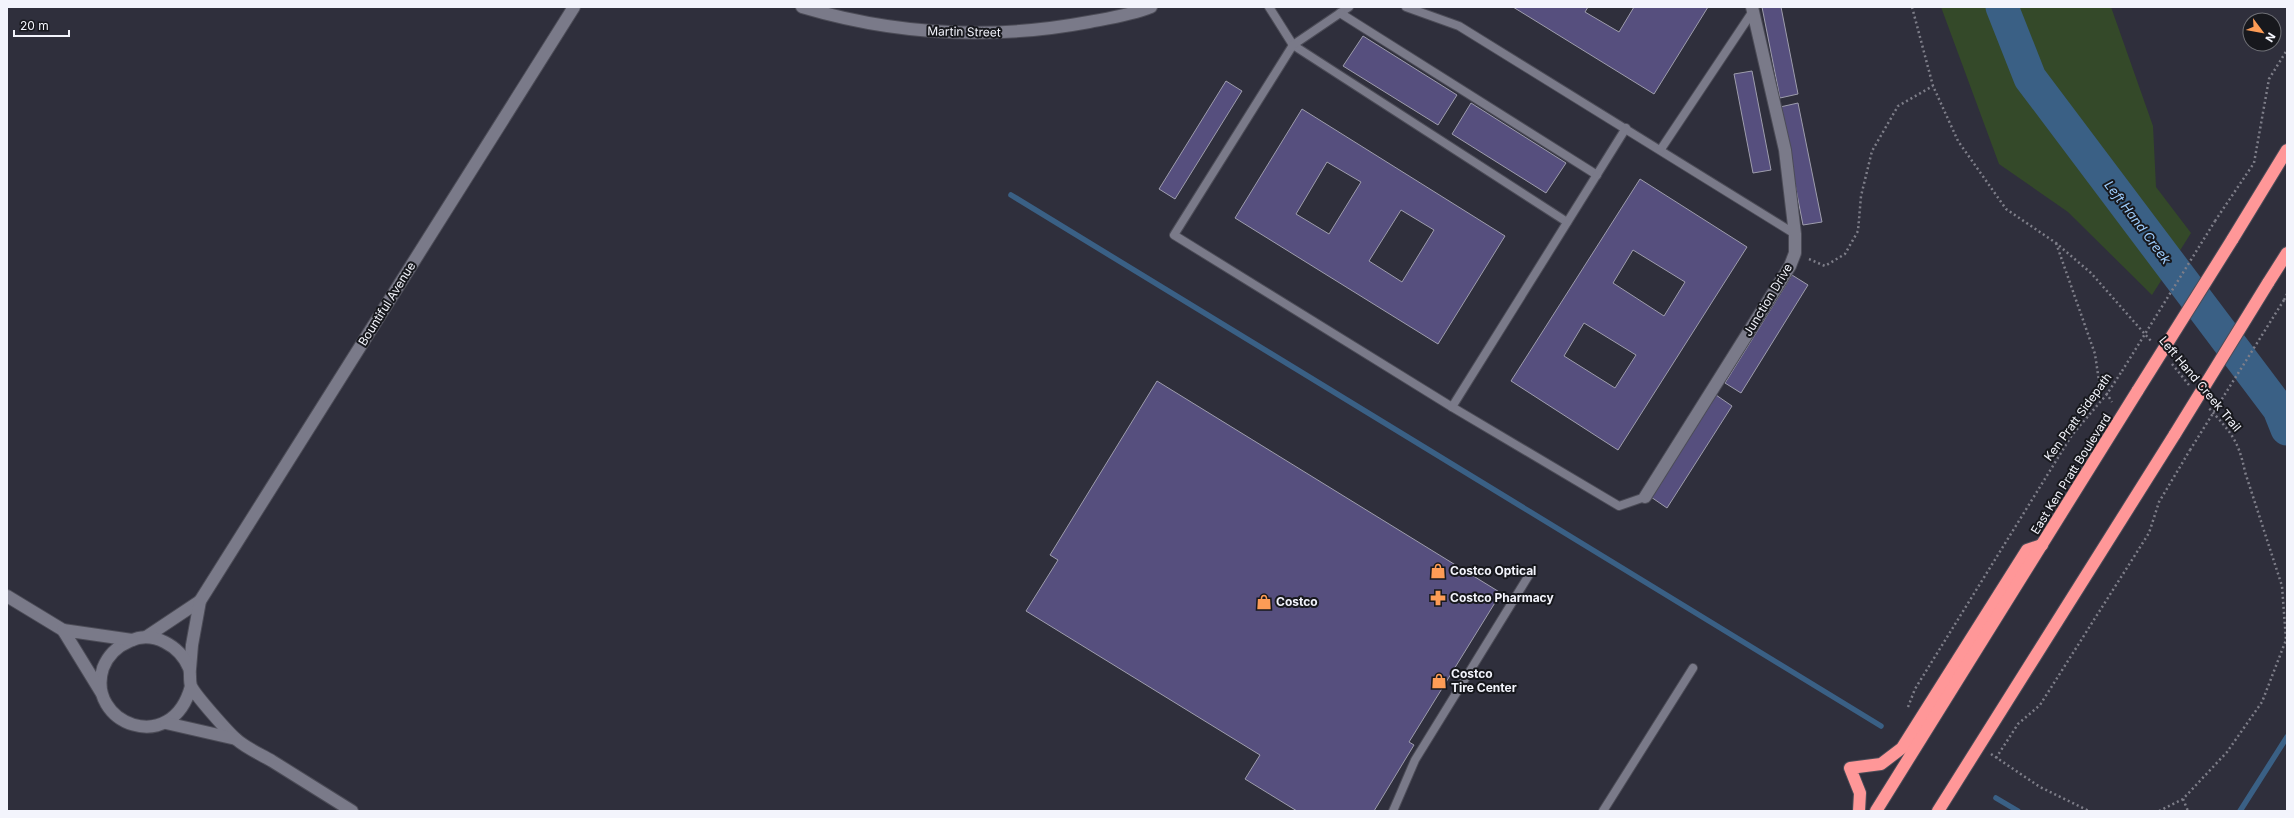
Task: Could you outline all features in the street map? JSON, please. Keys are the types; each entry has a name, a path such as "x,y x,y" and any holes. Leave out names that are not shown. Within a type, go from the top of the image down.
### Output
{"highway":[{"name":"East Ken Pratt Boulevard","path":"1876,811 2122,419 2138,390 2287,150"},
{"path":"1938,811 2287,253"},
{"path":"1859,811 1860,793 1850,768 1881,764 1902,748 2027,550 2042,545"}],"street":[{"name":"Bountiful Avenue","path":"200,601 574,7"},
{"name":"Martin Street","path":"802,7 843,19 913,31 983,34 1054,28 1137,12 1151,7"},
{"name":"Junction Drive","path":"1645,497 1790,266 1795,253 1795,234 1785,150 1752,9"},
{"path":"7,596 63,630 132,640"},
{"path":"146,637 200,601"},
{"path":"63,630 110,710 121,720 136,726 151,727 166,723 178,714 187,701 191,686 190,670 192,645 200,601"},
{"path":"103,696 101,682 103,668 110,656 119,646 132,640 146,637 159,639 172,646 183,656 190,670"},
{"path":"191,686 236,739 352,811"},
{"path":"166,723 236,739"}],"lane":[{"path":"1269,7 1293,45 1567,222"},
{"path":"1348,7 1293,45 1174,235 1452,407 1619,506 1645,497"},
{"path":"1406,7 1459,26 1661,149 1795,234"},
{"path":"1661,149 1752,9"},
{"path":"1340,13 1597,175"},
{"path":"1452,407 1626,128"},
{"path":"1393,811 1415,760 1530,575"},
{"path":"1603,811 1693,668"}],"path":[{"name":"Left Hand Creek Trail","path":"1912,7 1933,86 1958,141 2006,209 2056,243 2091,273 2153,343"},
{"name":"Ken Pratt Sidepath","path":"1906,714 1915,689 2072,435 2108,394 2215,221 2254,163 2269,79 2287,50"},
{"path":"1795,253 1825,266 1846,254 1858,231 1861,196 1872,151 1898,106 1933,86"},
{"path":"2056,243 2095,354 2097,380 2100,388 2108,394 2122,419"},
{"path":"1996,758 2018,724 2040,705 2149,533 2159,502 2287,294"},
{"name":"Left Hand Creek Trail","path":"2169,361 2194,391"},
{"name":"Left Hand Creek Trail","path":"2205,403 2236,439 2241,453 2245,472 2282,586 2286,640"},
{"path":"2159,811 2182,799 2227,752 2262,702 2286,640"},
{"path":"1979,745 2040,787 2089,811"},
{"path":"2182,799 2188,811"}],"green space":[{"path":"1941,7 2111,7 2153,126 2156,187 2191,233 2152,295 2068,212 1999,164"}],"building":[{"path":"1513,7 1588,7 1585,12 1619,32 1634,7 1708,7 1654,94"},
{"path":"1762,7 1781,7 1798,94 1780,98"},
{"path":"1363,36 1457,95 1438,125 1343,66"},
{"path":"1752,71 1771,170 1753,173 1734,74"},
{"path":"1226,81 1242,91 1175,199 1159,189"},
{"path":"1471,103 1566,163 1546,193 1452,134"},
{"path":"1798,103 1822,222 1803,225 1780,107"},
{"path":"1302,109 1505,236 1438,344 1235,218","holes":["1327,162 1361,182 1329,234 1296,214","1401,210 1434,230 1402,282 1369,261"]},
{"path":"1640,179 1747,247 1618,450 1511,381","holes":["1633,250 1685,282 1664,316 1613,283","1584,323 1636,355 1615,388 1564,356"]},
{"path":"1792,275 1808,285 1741,393 1725,383"},
{"name":"Costco","path":"1157,381 1501,593 1409,742 1414,745 1374,811 1297,811 1245,779 1260,755 1026,611 1058,560 1050,555"},
{"path":"1716,395 1732,406 1667,508 1651,497"}],"waterway":[{"name":"Left Hand Creek","path":"2002,7 2030,78 2279,409 2287,429"},
{"path":"1011,195 1881,726"},
{"path":"2240,811 2287,737"},
{"path":"1996,798 2018,811"}],"place":[{"name":"Costco Optical","path":"1438,571"},
{"name":"Costco Pharmacy","path":"1438,598"},
{"name":"Costco","path":"1264,602"},
{"name":"Costco Tire Center","path":"1439,681"}]}
